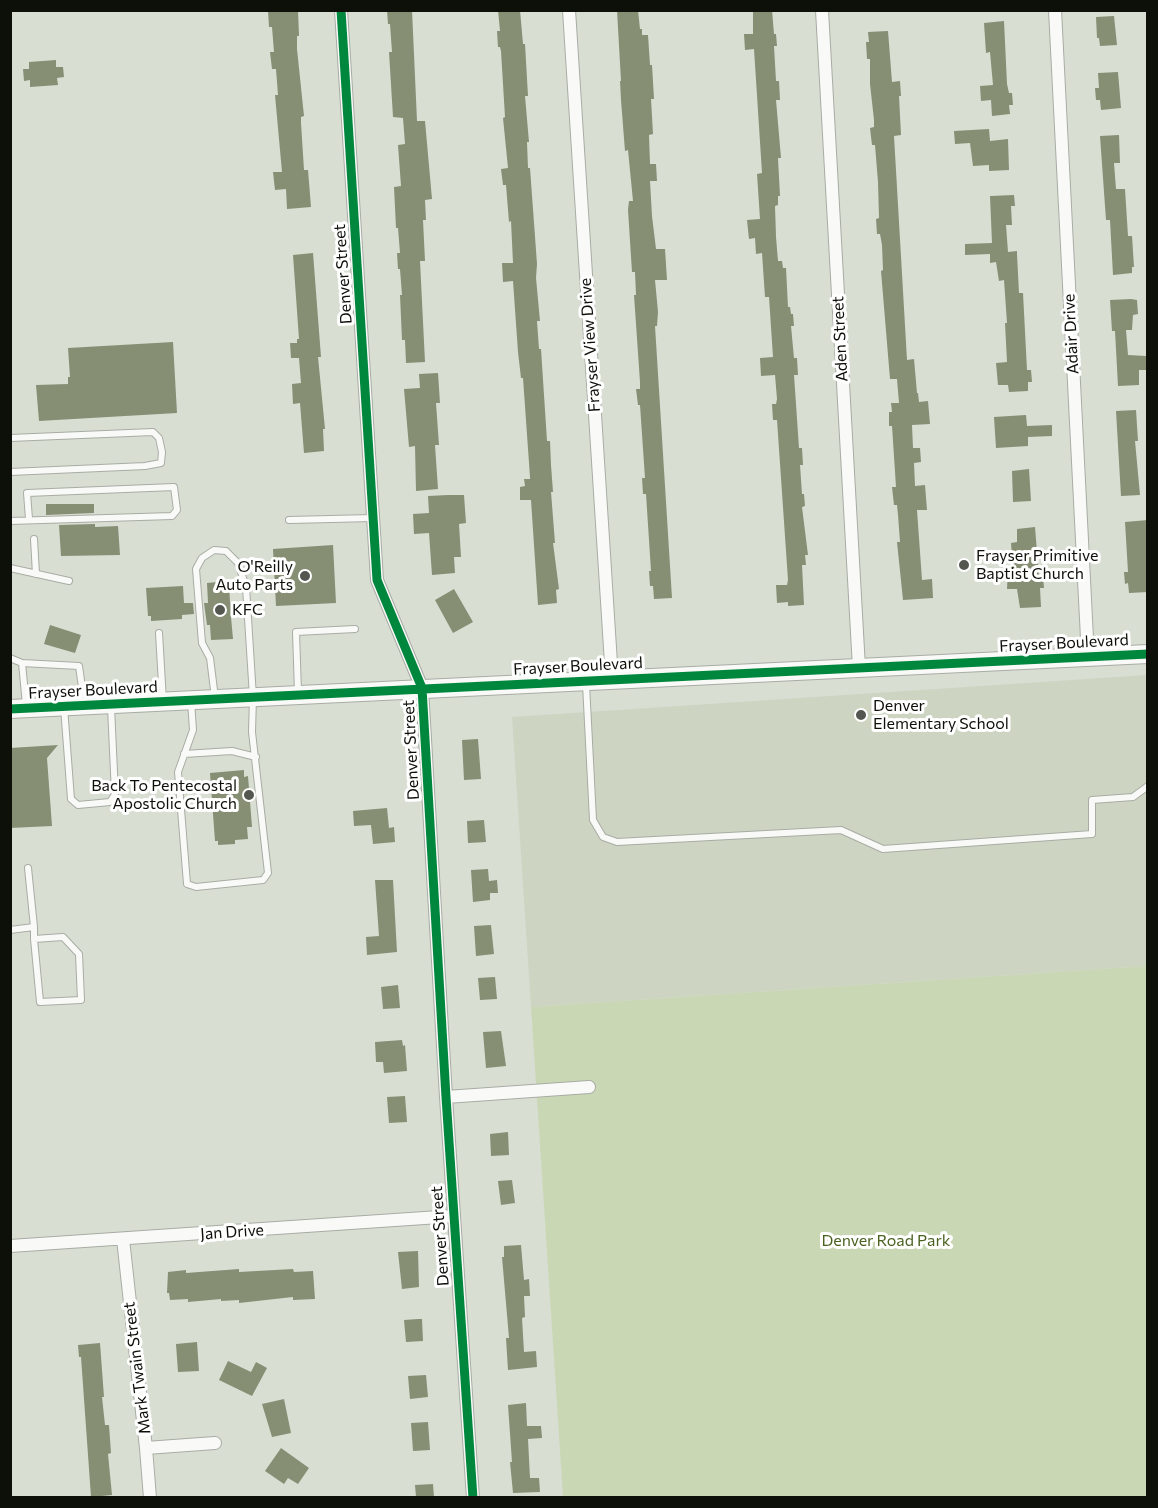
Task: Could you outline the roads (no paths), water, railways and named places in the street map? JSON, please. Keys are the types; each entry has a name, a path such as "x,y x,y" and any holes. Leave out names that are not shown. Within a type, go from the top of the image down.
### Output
{"main road":[{"name":"Frayser Boulevard","path":"18,709 1148,654"}],"street":[{"name":"Denver Street","path":"341,10 377,580 423,688 446,1097 473,1497"},
{"name":"Frayser View Drive","path":"569,10 612,679"},
{"name":"Aden Street","path":"822,10 859,668"},
{"name":"Adair Drive","path":"1055,10 1088,658"},
{"path":"446,1097 589,1087"},
{"name":"Jan Drive","path":"10,1246 454,1216"},
{"name":"Mark Twain Street","path":"123,1239 150,1497"},
{"path":"146,1448 215,1443"}],"lane":[{"path":"10,438 153,432 159,438 162,452 161,463 145,466 10,472"},
{"path":"10,521 172,516 177,510 174,487 27,493 29,519"},
{"path":"289,520 373,518"},
{"path":"34,540 36,574"},
{"path":"191,700 192,730 178,772 188,884 196,887 263,880 268,873 252,732 253,697 246,587 238,563 226,551 214,550 202,558 196,569 202,643 210,658 215,699"},
{"path":"10,568 69,581"},
{"path":"298,695 296,632 355,629"},
{"path":"159,633 163,702"},
{"path":"10,658 21,663 79,666 84,706"},
{"path":"18,709 21,663"},
{"path":"586,680 593,820 603,837 617,842 841,830 883,849 1092,834 1092,800 1133,797 1148,786"},
{"path":"64,707 71,800 78,805 111,802 116,794 111,704"},
{"path":"184,754 232,751 255,757"},
{"path":"28,868 34,927 34,939 40,1002 81,1000 79,954 63,937 34,939"},
{"path":"10,930 34,927"}],"place":[{"name":"Frayser Primitive Baptist Church","path":"964,565"},
{"name":"O'Reilly Auto Parts","path":"305,576"},
{"name":"KFC","path":"220,610"},
{"name":"Denver Elementary School","path":"861,715"},
{"name":"Back To Pentecostal Apostolic Church","path":"249,795"}],"park label":[{"name":"Denver Road Park","path":"886,1241"}]}
